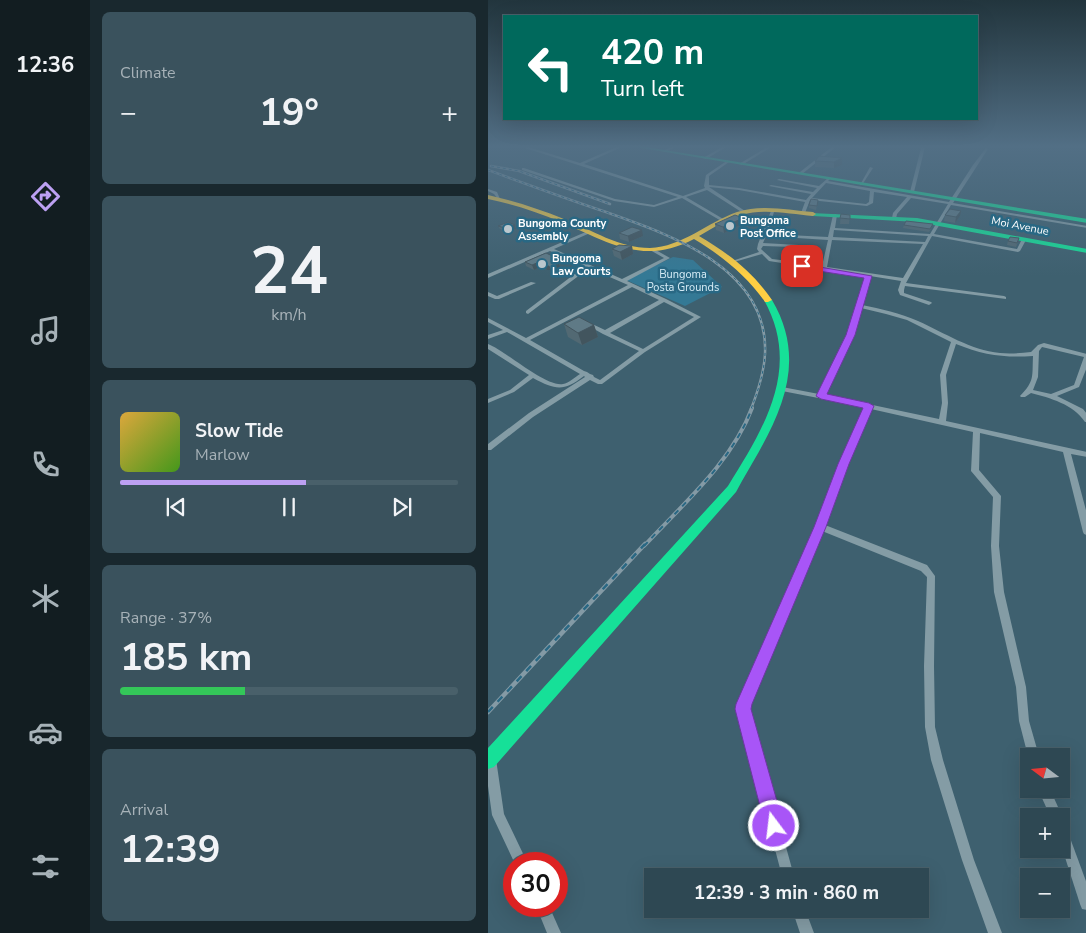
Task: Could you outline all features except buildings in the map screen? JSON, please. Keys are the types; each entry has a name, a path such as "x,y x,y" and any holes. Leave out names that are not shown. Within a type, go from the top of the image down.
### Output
{"street":[{"path":"488,190 496,193 493,198"},
{"path":"583,190 623,203 658,206 702,190"},
{"path":"660,190 683,197 724,221"},
{"path":"708,190 744,212"},
{"path":"723,190 867,205 871,203 872,191"},
{"path":"761,193 766,190"},
{"path":"792,190 813,193"},
{"path":"803,213 808,200 816,190"},
{"path":"866,190 1086,221"},
{"path":"886,190 911,195"},
{"path":"894,218 895,214 911,195 912,190"},
{"path":"929,303 902,294 901,290 957,190"},
{"name":"Moi Avenue","path":"493,198 588,232 616,246 652,250 676,245 744,212 772,212 894,218 939,224 1086,252"},
{"path":"952,201 1086,228"},
{"path":"772,212 759,249 761,253 771,260 1004,298"},
{"path":"824,270 832,239 835,215"},
{"path":"860,230 862,216"},
{"path":"833,229 932,235 1018,251 1024,240"},
{"path":"488,276 588,232"},
{"path":"763,235 926,244"},
{"path":"516,852 498,816 489,760 732,488 750,460 782,389 784,346 775,311 759,284 734,261 694,236"},
{"path":"760,244 814,247 818,250 813,268"},
{"path":"790,264 797,246"},
{"path":"488,320 600,383 643,351 698,317 632,285 550,249"},
{"path":"622,281 668,258 652,250"},
{"path":"734,261 761,253"},
{"path":"528,312 589,266"},
{"path":"821,396 850,335 868,276"},
{"path":"488,294 497,298 533,283"},
{"path":"526,340 632,285"},
{"path":"605,333 664,300"},
{"path":"860,306 915,322 954,342 990,355 1020,356 1036,352"},
{"path":"573,317 643,351"},
{"path":"488,337 508,330"},
{"path":"942,422 945,403 943,375 954,342"},
{"path":"1023,396 1032,391 1036,382 1036,352 1040,346 1044,345 1086,357 1077,386 1052,396"},
{"path":"488,346 517,362 533,375 562,386 588,375"},
{"path":"488,401 512,391 533,375"},
{"path":"488,448 588,375"},
{"path":"782,389 869,406 1086,454"},
{"path":"1032,391 1052,396 1081,411 1086,420"},
{"path":"786,868 743,709 746,696 820,527 843,464 869,406"},
{"path":"977,431 975,471 997,496 995,546 999,592 1021,687 1024,721 1031,748"},
{"path":"1066,450 1086,532"},
{"path":"820,527 924,568 931,576 929,666 932,735 939,770 995,933"},
{"path":"1070,855 1086,904"},
{"path":"547,917 554,933"},
{"path":"802,918 807,933"}],"green space":[{"name":"Bungoma Posta Grounds","path":"673,257 693,260 722,287 685,306 626,280"}],"railway":[{"path":"541,190 629,220 684,243 710,258 733,277 751,298 762,324 765,354 760,382 751,409"},
{"path":"570,190 610,204"},
{"path":"644,546 705,482 732,446 752,408"},
{"path":"488,712 645,544"}],"traffic: fast":[{"path":"897,190 1087,221"},
{"path":"813,214 917,220 1087,251"},
{"path":"488,761 732,489 767,427 782,389 785,367 784,343 778,320 768,300"}],"traffic: slow":[{"path":"488,197 517,204 545,214 616,244 650,250 662,249 685,241 729,217 749,211 767,210 813,214"},
{"path":"694,236 716,249 744,271 768,300"}],"place":[{"name":"Bungoma Post Office","path":"730,226"},
{"name":"Bungoma County Assembly","path":"508,229"},
{"name":"Bungoma Law Courts","path":"542,264"}],"route":[{"path":"774,826 743,709 744,704 820,527 843,464 869,406 821,396 850,335 868,276 802,266"}]}
